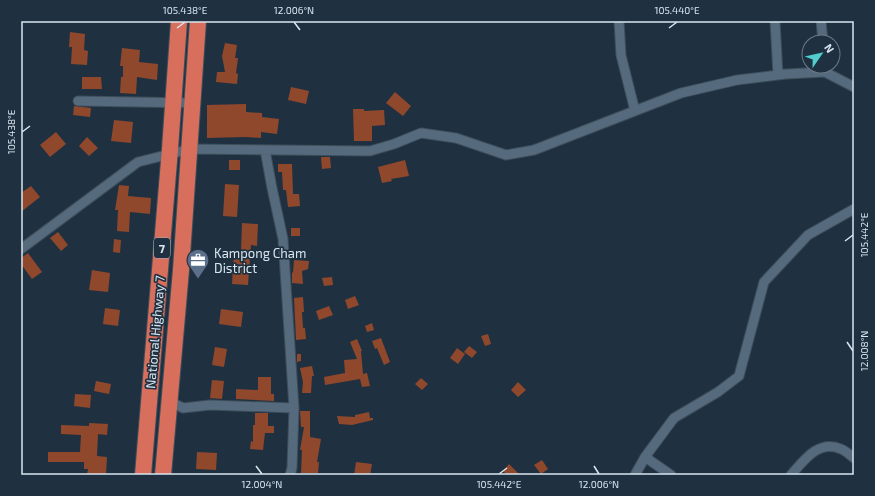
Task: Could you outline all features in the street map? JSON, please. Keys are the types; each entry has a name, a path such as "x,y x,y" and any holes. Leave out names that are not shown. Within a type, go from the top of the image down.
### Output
{"highway":[{"name":"National Highway 7","path":"143,475 179,21"},
{"name":"National Highway 7","path":"163,475 190,149 198,21"}],"street":[{"path":"619,21 621,55 635,112"},
{"path":"775,21 778,75"},
{"path":"821,21 822,34"},
{"path":"21,249 138,162 190,149 370,151 394,144 421,133 456,138 506,156 534,150 681,93 737,80 801,72"},
{"path":"833,74 854,87"},
{"path":"78,101 193,103"},
{"path":"265,150 283,239 294,408 292,468 290,475"},
{"path":"635,475 645,457 674,418 718,392 739,376 764,282 808,235 854,209"},
{"path":"169,401 183,408 210,405 294,408"},
{"path":"792,475 816,449 825,446 834,446 842,449 854,458"},
{"path":"645,457 671,475"}],"building":[{"path":"70,32 85,34 84,50 88,51 87,65 71,64 72,47 69,47"},
{"path":"225,43 237,45 235,58 238,58 236,73 238,74 237,84 216,82 217,72 225,72 222,56"},
{"path":"122,48 140,50 139,62 158,64 157,80 137,77 136,94 120,93 121,77 123,77 123,66 120,66"},
{"path":"82,77 101,77 102,89 82,89"},
{"path":"291,87 309,91 306,104 288,100"},
{"path":"395,92 411,106 403,116 386,103"},
{"path":"246,104 246,112 262,113 262,117 279,119 277,134 261,132 261,138 207,138 207,105"},
{"path":"74,106 91,108 90,117 73,115"},
{"path":"353,109 364,109 364,111 384,110 385,125 372,126 372,141 354,141"},
{"path":"114,120 133,122 131,143 111,141"},
{"path":"56,132 66,144 50,157 40,145"},
{"path":"87,137 98,148 89,156 79,146"},
{"path":"321,157 330,157 331,168 322,169"},
{"path":"229,160 240,160 240,170 229,170"},
{"path":"405,160 409,176 391,179 392,181 382,183 378,167"},
{"path":"278,164 292,164 293,194 299,194 300,206 288,207 286,190 283,190 282,172 278,172"},
{"path":"225,184 239,185 237,217 223,216"},
{"path":"119,185 129,186 128,196 151,198 150,214 130,212 129,232 117,231 118,210 115,210"},
{"path":"31,186 40,197 21,212 21,193"},
{"path":"242,223 258,224 257,246 251,245 248,285 232,284 234,251 241,252"},
{"path":"291,228 300,228 300,236 291,236"},
{"path":"58,232 68,245 61,251 50,238"},
{"path":"114,239 121,240 120,253 113,252"},
{"path":"28,253 42,272 32,279 21,264 21,258"},
{"path":"294,260 309,261 308,269 302,271 303,284 292,283"},
{"path":"92,270 110,273 108,292 89,290"},
{"path":"332,277 333,285 324,286 322,278"},
{"path":"355,296 359,305 348,309 345,300"},
{"path":"303,297 303,328 305,328 306,339 296,340 294,298"},
{"path":"329,306 333,315 319,320 316,311"},
{"path":"105,308 120,310 118,326 103,324"},
{"path":"221,309 243,312 241,327 219,324"},
{"path":"372,323 374,330 367,332 365,326"},
{"path":"488,334 491,344 485,346 481,336"},
{"path":"381,338 390,362 384,365 377,348 375,349 372,341"},
{"path":"357,339 362,351 363,374 367,373 370,386 362,387 360,379 325,385 324,377 345,373 344,360 357,359 350,342"},
{"path":"469,346 477,352 472,358 464,352"},
{"path":"215,347 227,349 224,367 212,365"},
{"path":"457,348 465,354 458,364 450,358"},
{"path":"297,354 301,354 301,361 297,362"},
{"path":"312,366 314,376 312,376 311,393 302,393 303,382 300,368"},
{"path":"258,377 271,377 271,394 274,394 274,401 236,399 236,389 258,390"},
{"path":"421,378 428,384 422,390 415,384"},
{"path":"212,380 224,381 222,399 210,398"},
{"path":"96,381 111,384 109,394 94,391"},
{"path":"518,382 526,390 518,397 511,390"},
{"path":"75,394 91,395 90,408 74,406"},
{"path":"300,411 310,411 310,437 321,439 317,462 319,462 318,473 301,473 302,450 300,450 304,427 301,427"},
{"path":"369,412 370,418 373,418 373,420 352,425 339,424 337,416 355,417 355,415"},
{"path":"255,413 268,413 268,426 274,426 274,433 265,433 263,450 250,449 251,441 253,442"},
{"path":"89,423 108,424 107,435 98,434 97,456 107,457 106,475 87,475 88,469 84,469 84,462 48,462 48,452 80,452 81,435 61,434 61,425 89,426"},
{"path":"197,452 217,453 216,470 196,469"},
{"path":"542,460 548,469 541,474 534,465"},
{"path":"356,462 372,464 370,475 354,475"},
{"path":"509,464 520,475 507,475 503,471"}],"place":[{"name":"Kampong Cham District","path":"198,280"}]}
